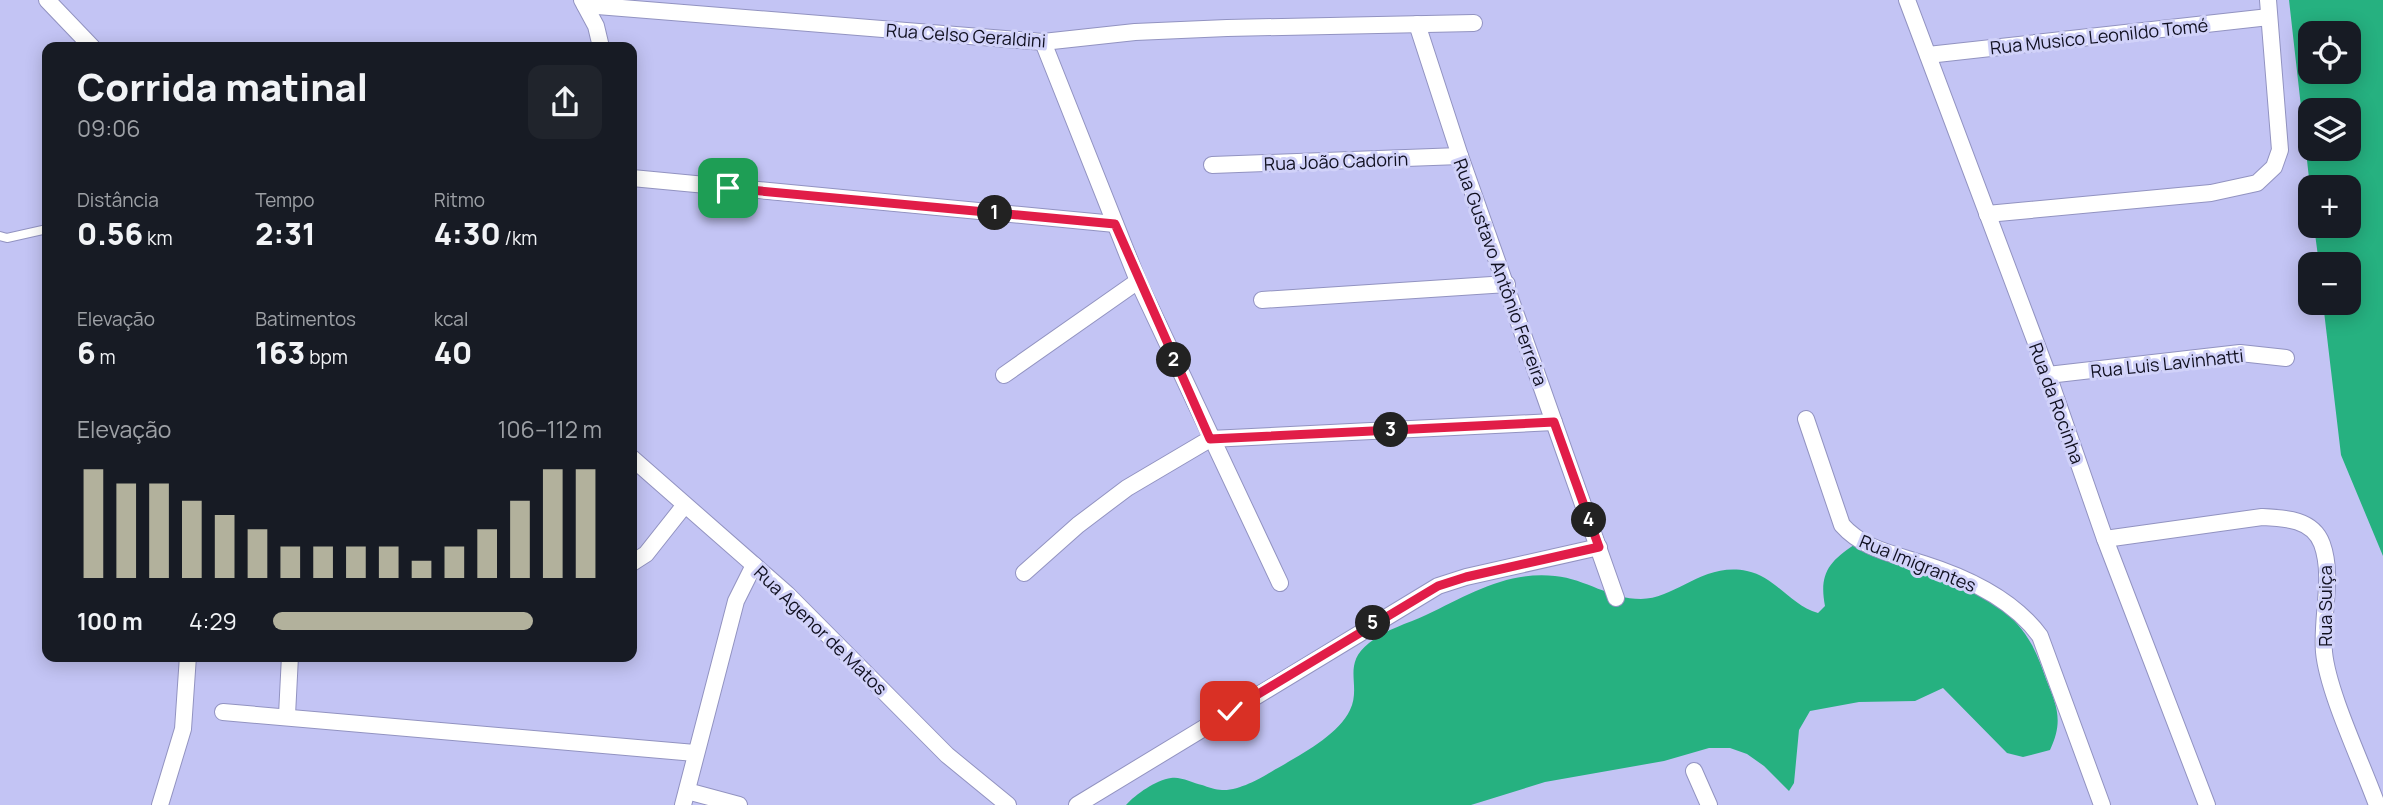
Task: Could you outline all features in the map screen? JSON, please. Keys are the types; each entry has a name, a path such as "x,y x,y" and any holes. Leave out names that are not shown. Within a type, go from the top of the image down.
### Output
{"street":[{"path":"47,0 87,42"},
{"name":"Rua da Rocinha","path":"1907,0 2048,375 2105,539 2207,805"},
{"path":"1987,214 2211,193 2257,183 2274,167 2280,150 2268,0"},
{"path":"583,3 599,42"},
{"name":"Rua Celso Geraldini","path":"583,3 1043,42 1148,31 1474,23"},
{"name":"Rua Musico Leonildo Tomé","path":"1928,55 2269,17"},
{"name":"Rua Gustavo Antônio Ferreira","path":"1417,24 1460,156 1616,598"},
{"path":"1043,42 1138,281 1280,583"},
{"name":"Rua João Cadorin","path":"1212,165 1460,156"},
{"path":"637,178 1115,224"},
{"path":"1004,375 1138,281"},
{"path":"1262,299 1507,284"},
{"name":"Rua Luis Lavinhatti","path":"2048,375 2240,353 2286,358"},
{"name":"Rua Imigrantes","path":"1806,419 1842,525 1853,537 1869,546 1935,568 2005,600 2025,616 2040,636 2102,805"},
{"path":"1024,573 1078,525 1127,488 1210,439 1554,422"},
{"name":"Rua Agenor de Matos","path":"637,463 824,629 947,755 1008,805"},
{"path":"637,560 646,554 684,506"},
{"name":"Rua Suiça","path":"2105,539 2262,517 2288,518 2309,526 2322,542 2326,570 2325,654 2330,677 2377,805"},
{"path":"1077,805 1438,586 1466,577 1599,547"},
{"path":"738,805 685,798 736,601 754,565"},
{"path":"160,805 183,729 187,662"},
{"path":"287,715 290,662"},
{"path":"223,712 287,715 695,753"},
{"path":"1694,771 1709,805"}],"lane":[{"path":"0,236 7,238 42,230"}],"green space":[{"path":"2289,0 2383,0 2383,556 2341,455 2324,315 2361,315 2361,252 2317,252 2316,238 2361,238 2361,175 2309,175 2307,161 2361,161 2361,98 2300,98 2298,84 2361,84 2361,21 2298,21 2298,80"},
{"path":"1854,545 1954,581 1999,607 2018,624 2036,653 2056,707 2057,731 2050,750 2023,757 2007,753 1943,688 1915,701 1859,702 1810,711 1799,730 1794,783 1789,791 1764,766 1747,754 1730,748 1709,748 1664,761 1545,782 1471,805 1126,805 1147,788 1171,778 1217,790 1235,789 1261,778 1304,753 1336,729 1350,710 1356,659 1369,643 1389,630 1488,586 1520,577 1555,576 1619,596 1641,599 1666,593 1717,572 1747,571 1766,579 1799,604 1818,613 1825,606 1823,586 1828,570 1838,557"}],"route":[{"path":"728,188 1115,224 1210,439 1554,422 1599,547 1466,577 1438,586 1230,711"}]}
